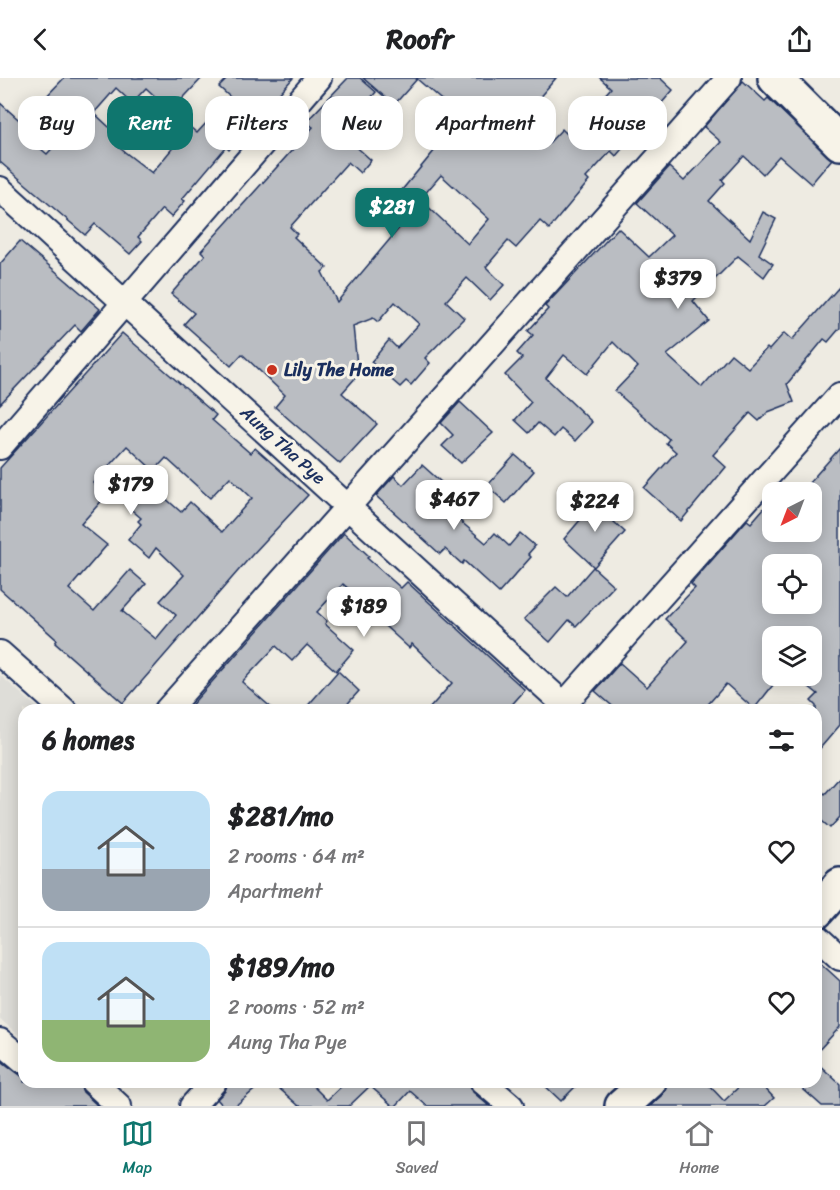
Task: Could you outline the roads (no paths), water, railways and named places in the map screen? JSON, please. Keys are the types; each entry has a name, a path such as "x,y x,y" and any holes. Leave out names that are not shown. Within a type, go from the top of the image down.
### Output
{"main road":[{"path":"775,78 840,143"},
{"path":"822,905 840,885"},
{"path":"622,1106 642,1088"}],"street":[{"path":"0,447 319,78"},
{"path":"172,704 729,78"},
{"name":"Aung Tha Pye","path":"0,189 350,506 561,704"},
{"path":"569,704 840,395"},
{"path":"0,653 57,704"},
{"path":"822,942 840,958"},
{"path":"0,1041 18,1056"},
{"path":"100,1088 119,1106"},
{"path":"192,1106 208,1088"},
{"path":"490,1088 511,1106"}],"place":[{"name":"Lily The Home","path":"272,370"}]}
